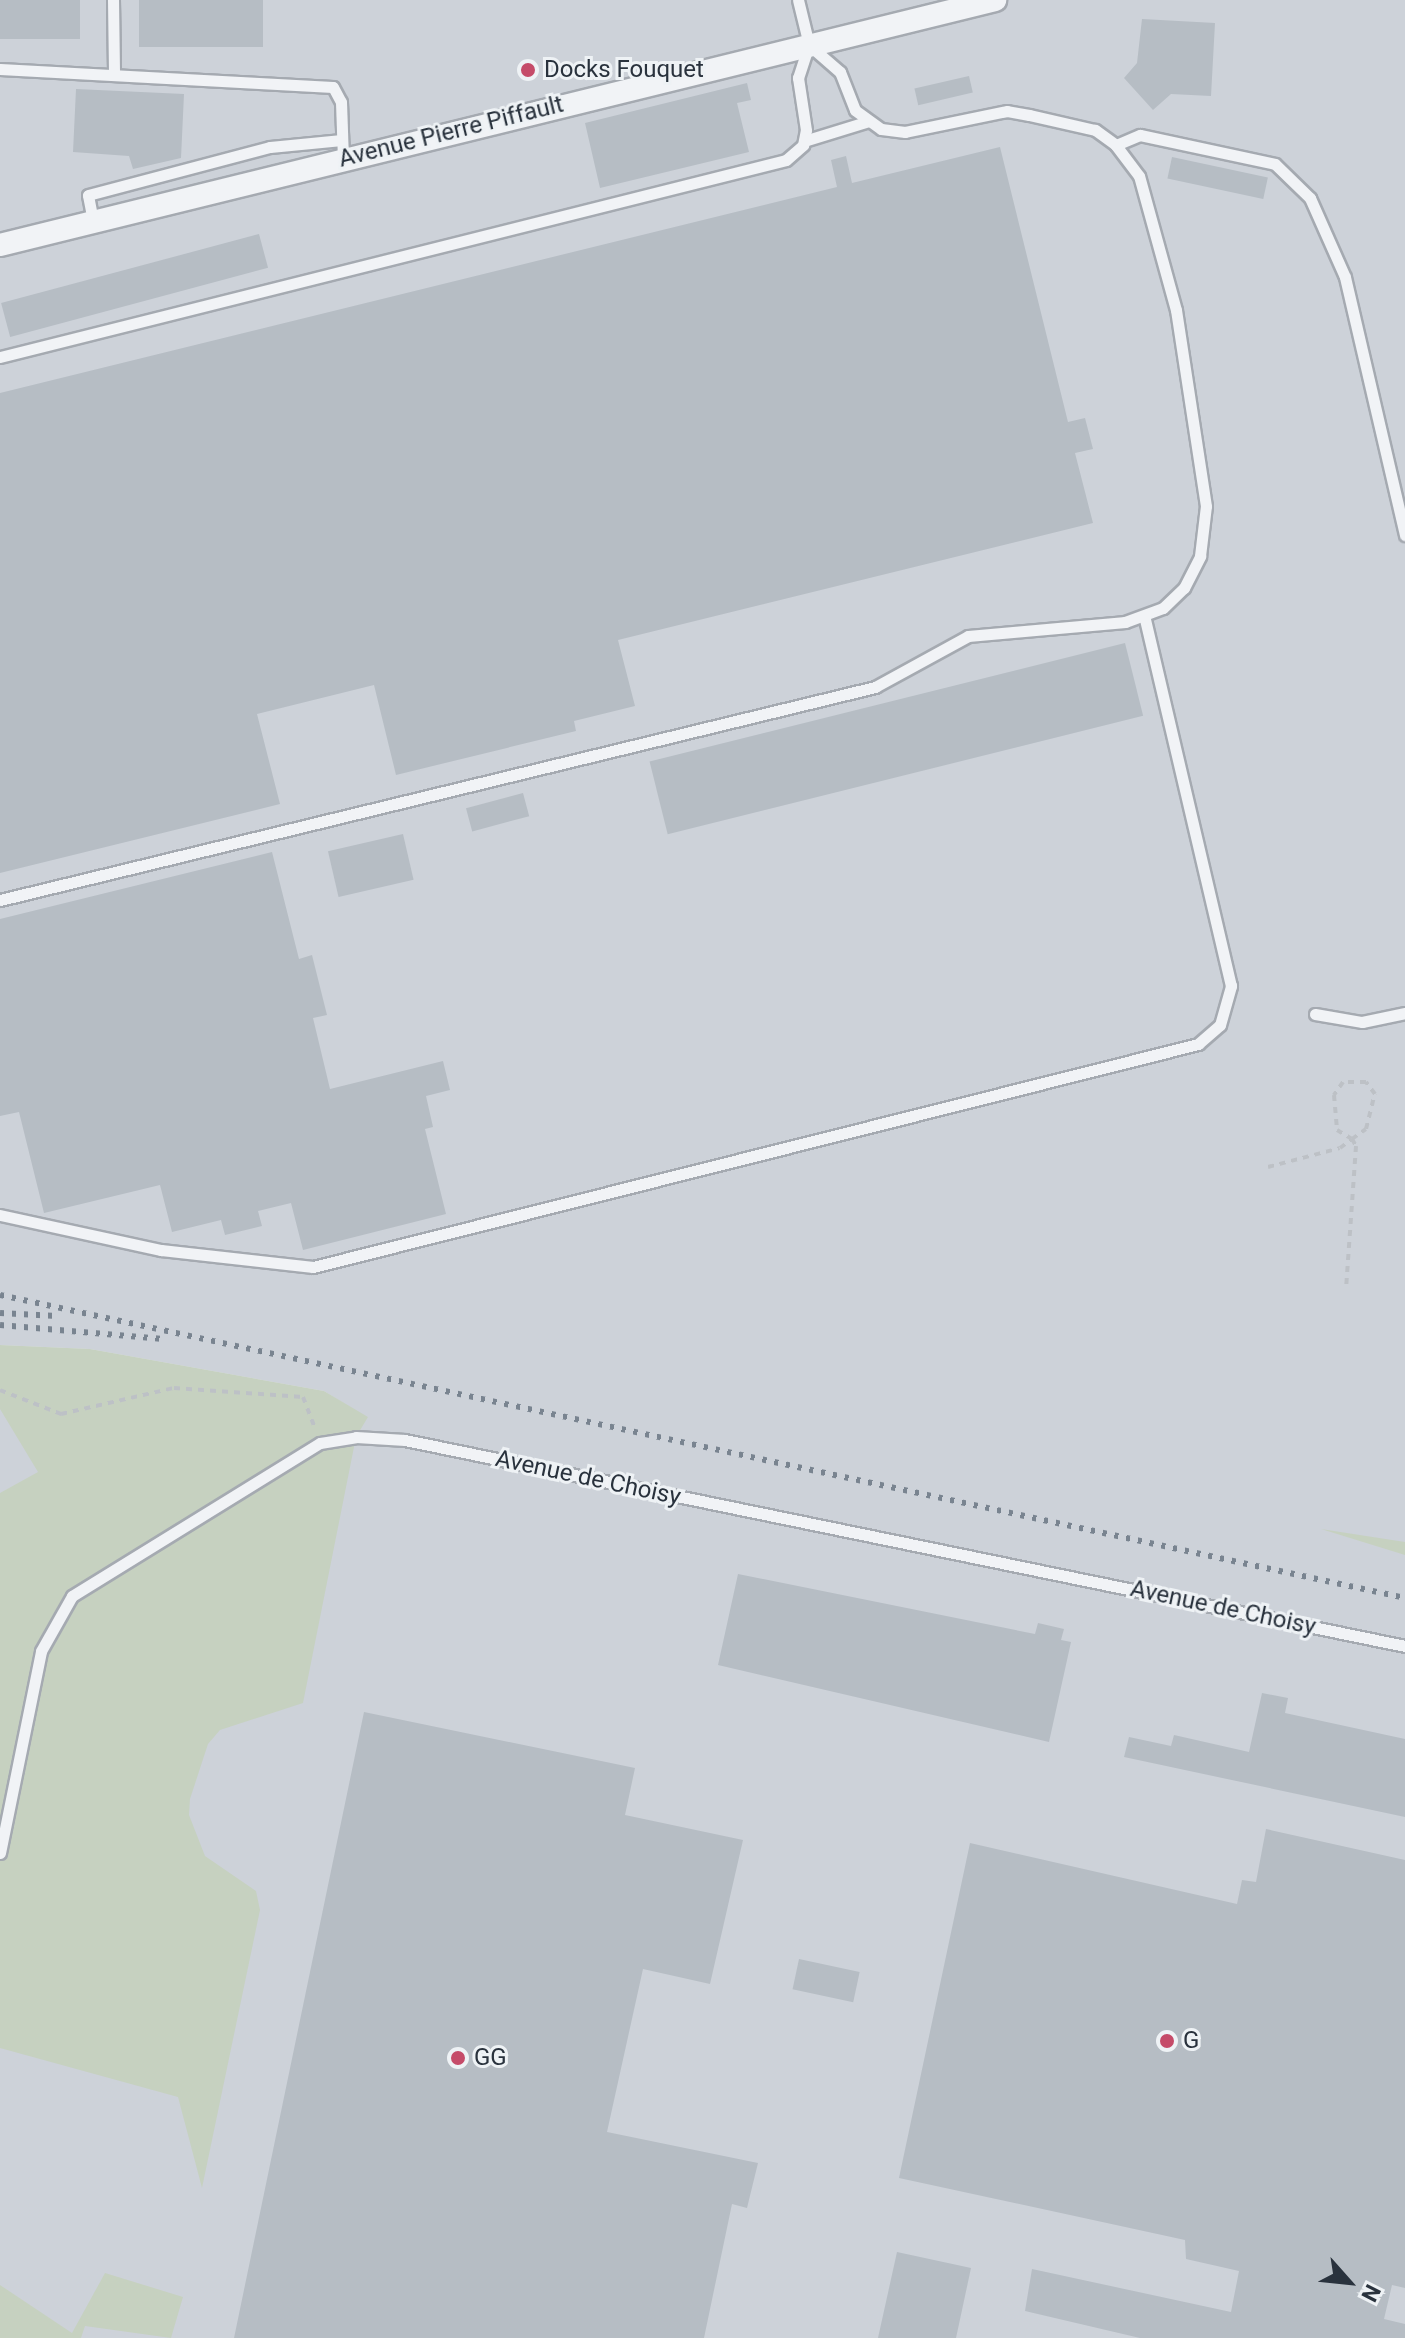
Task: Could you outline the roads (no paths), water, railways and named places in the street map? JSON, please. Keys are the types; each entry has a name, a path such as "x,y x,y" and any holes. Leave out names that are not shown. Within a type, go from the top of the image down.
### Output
{"street":[{"name":"Avenue Pierre Piffault","path":"0,245 342,150 995,0"}],"lane":[{"path":"113,0 114,75"},
{"path":"798,0 809,45 798,78 804,141"},
{"path":"0,900 875,687 968,636 1144,616 1184,588 1200,556 1206,506 1176,310 1139,176 1116,145 1095,130 1007,111 905,132 869,121 855,110 840,72 809,45"},
{"path":"0,69 333,87 341,102 342,150"},
{"path":"0,357 786,160 804,141 869,121"},
{"path":"1116,145 1140,135 1275,164 1310,198 1345,277 1405,535"},
{"path":"0,1215 161,1250 313,1267 1198,1044 1220,1025 1231,986 1144,616"},
{"path":"1315,1014 1362,1022 1405,1013"},
{"name":"Avenue de Choisy","path":"0,1853 41,1651 61,1608 72,1596 320,1443 405,1440 1405,1646"}],"railway":[{"path":"0,1295 1405,1598"},
{"path":"0,1313 57,1316"},
{"path":"0,1325 163,1339"}],"place":[{"name":"Docks Fouquet","path":"528,70"},
{"name":"G","path":"1167,2041"},
{"name":"GG","path":"458,2058"}]}
